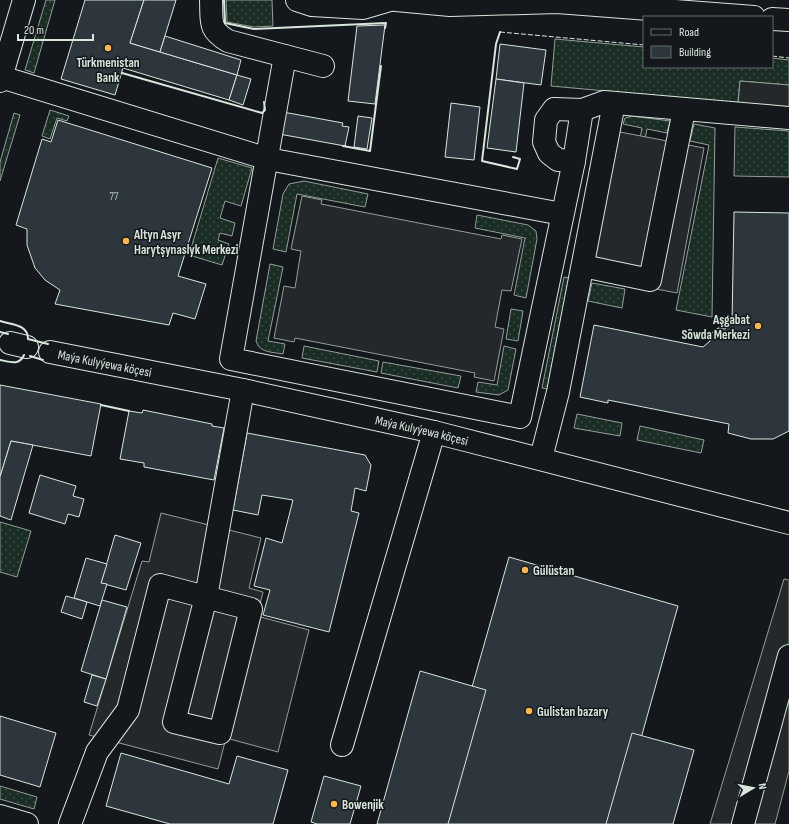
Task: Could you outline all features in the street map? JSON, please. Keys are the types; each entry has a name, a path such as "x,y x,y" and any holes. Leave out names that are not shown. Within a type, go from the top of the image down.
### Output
{"street":[{"path":"24,0 1,79 268,159 562,214"},
{"path":"211,0 212,26 217,34 228,41 323,66"},
{"path":"297,0 312,5 362,8 390,0"},
{"path":"396,0 450,5 557,2 730,7 752,16"},
{"path":"773,19 789,20"},
{"path":"286,56 231,359 520,417 574,161 582,110"},
{"path":"574,161 558,160 549,153 544,142 546,120 554,110 582,110 604,102 789,118"},
{"path":"541,458 558,392 614,103"},
{"path":"583,266 650,280 684,110"},
{"name":"Maýa Kulyýewa köçesi","path":"50,352 243,390 434,432 541,458 789,523"},
{"path":"70,824 97,752 128,710 160,585 206,597 251,608 220,733 174,722 206,597 243,390"},
{"path":"342,745 434,432"},
{"path":"743,824 789,656"},
{"path":"0,816 27,824"}],"green space":[{"path":"46,0 55,0 34,73 25,70"},
{"path":"226,0 272,0 273,26 254,27 227,22"},
{"path":"555,39 643,47 643,68 773,68 773,58 789,60 789,85 740,81 738,103 551,86"},
{"path":"50,110 69,116 67,121 57,118 50,139 42,136"},
{"path":"14,113 20,115 0,181 0,162"},
{"path":"632,116 670,121 667,133 647,129 621,262 617,256 642,128 623,124 625,118"},
{"path":"694,124 715,128 712,317 676,310 709,145 690,141"},
{"path":"735,127 789,131 789,177 734,176"},
{"path":"218,158 252,168 241,206 225,201 220,218 235,223 232,236 220,233 218,240 229,244 222,265 189,255"},
{"path":"304,181 368,194 365,207 297,194 286,252 273,249 283,194 289,184"},
{"path":"477,215 528,225 536,231 537,239 526,298 514,295 525,238 475,228"},
{"path":"270,264 283,267 268,341 285,344 283,354 263,350 256,341"},
{"path":"564,277 570,278 548,389 542,388"},
{"path":"592,283 625,289 622,308 588,301"},
{"path":"511,309 523,311 518,341 506,339"},
{"path":"304,346 379,361 377,372 302,358"},
{"path":"504,346 516,349 508,390 499,395 476,392 478,382 497,385"},
{"path":"383,362 461,376 458,388 381,373"},
{"path":"577,414 622,423 620,436 574,428"},
{"path":"640,426 704,440 701,453 637,440"},
{"path":"0,522 31,531 17,577 0,572"},
{"path":"0,786 37,797 34,809 0,799"}],"shaded area":[{"path":"740,81 789,85 789,109 738,104"},
{"path":"599,128 704,148 677,293 572,273"},
{"path":"302,196 322,200 321,204 501,239 502,235 522,239 511,291 502,290 495,327 504,329 494,381 474,377 475,373 295,338 294,342 274,338 284,286 295,288 301,251 291,249"},
{"path":"161,513 261,538 249,588 263,592 257,616 309,630 278,752 226,738 218,769 89,735 142,561 149,562"},
{"path":"784,579 789,580 789,771 775,824 710,824"}],"building":[{"name":"Türkmenistan Bank","path":"85,0 144,0 130,43 237,75 229,100 123,68 115,95 61,79"},
{"path":"144,0 176,0 160,52 130,43"},
{"path":"385,25 375,104 348,101 357,26"},
{"path":"165,36 241,60 237,75 160,52"},
{"path":"500,44 546,50 541,85 496,79"},
{"path":"237,75 251,79 243,105 229,100"},
{"path":"496,79 524,83 516,152 487,148"},
{"path":"451,103 480,107 474,160 445,157"},
{"path":"283,112 343,123 342,126 349,127 345,146 279,134"},
{"path":"358,116 372,118 367,149 354,147"},
{"path":"58,120 212,168 178,276 206,284 195,319 173,313 169,325 55,304 60,290 45,280 35,268 27,245 27,229 16,225 42,139 51,142"},
{"name":"Aşgabat Söwda Merkezi","path":"734,212 789,213 789,431 773,439 751,439 728,433 729,424 608,400 608,403 580,397 594,325 703,347 710,341 709,335 718,328 725,329 732,323"},
{"path":"0,385 101,404 91,456 11,441 0,477"},
{"path":"143,410 212,424 212,426 224,428 214,480 144,467 144,463 120,459 129,411 142,413"},
{"path":"247,433 365,455 371,465 366,491 355,488 351,511 359,513 329,632 263,615 270,590 254,586 266,538 282,543 293,500 262,495 258,515 233,510"},
{"path":"11,441 33,445 11,520 0,516 0,477"},
{"path":"40,475 76,486 73,496 84,499 79,517 68,514 65,524 29,513"},
{"path":"115,535 141,543 126,590 101,583"},
{"name":"Gulistan bazary","path":"509,557 678,606 617,824 433,824"},
{"path":"86,558 107,564 101,583 107,584 100,606 74,598"},
{"path":"66,596 87,602 82,619 61,612"},
{"path":"102,600 127,607 106,679 81,671"},
{"path":"420,671 486,690 448,824 377,824"},
{"path":"92,675 106,679 97,706 84,702"},
{"path":"0,716 56,733 40,787 0,775"},
{"path":"632,733 694,750 673,824 606,824"},
{"path":"121,753 229,784 237,756 288,770 273,824 170,824 106,806"},
{"path":"324,776 361,786 350,824 317,824 311,822"}],"fence":[{"path":"500,32 643,45"},
{"path":"773,56 789,58"}],"wall":[{"path":"224,0 225,23 254,29 386,23 385,28"},
{"path":"500,32 496,44 482,161 517,169 520,159 513,157"},
{"path":"343,146 370,151 381,66"},
{"path":"122,73 262,113 265,110 264,102"},
{"path":"0,321 14,324 22,328 25,330 28,339 48,344"},
{"path":"0,332 8,334"},
{"path":"0,360 17,362 20,361 24,355"},
{"path":"30,356 43,360"},
{"path":"101,405 129,411"}],"place":[{"name":"Türkmenistan Bank","path":"108,48"},
{"name":"Altyn Asyr Harytşynaslyk Merkezi","path":"126,241"},
{"name":"Aşgabat Söwda Merkezi","path":"758,326"},
{"name":"Gülüstan","path":"525,570"},
{"name":"Gulistan bazary","path":"529,711"},
{"name":"Bowenjik","path":"334,804"}]}
